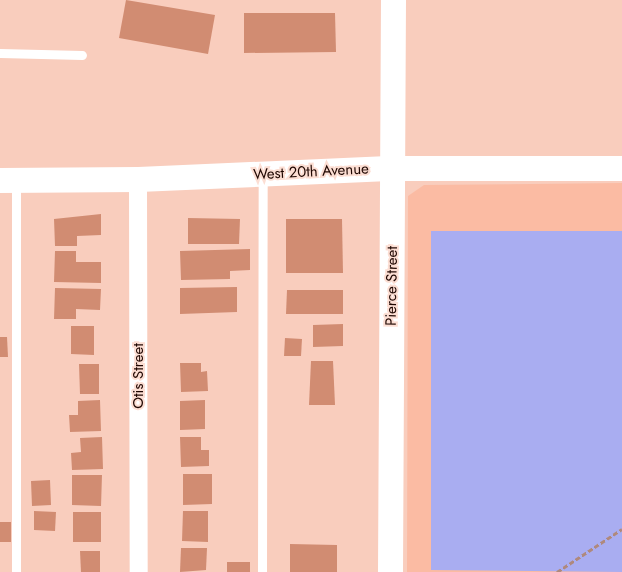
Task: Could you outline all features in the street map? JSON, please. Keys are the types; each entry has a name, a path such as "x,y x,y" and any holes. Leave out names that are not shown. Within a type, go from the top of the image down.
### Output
{"street":[{"name":"Pierce Street","path":"390,572 394,168 393,0"},
{"name":"West 20th Avenue","path":"8,179 138,179 394,168 622,168"},
{"name":"Otis Street","path":"138,179 139,572"}],"lane":[{"path":"0,53 82,55"},
{"path":"262,572 263,174"},
{"path":"8,179 16,572"}],"path":[{"path":"556,572 622,529"}],"shaded area":[{"path":"622,183 622,572 407,572 408,196 424,185"},
{"path":"431,231 622,231 622,572 431,570"}],"building":[{"path":"126,0 215,15 208,54 119,38"},
{"path":"244,13 335,13 336,52 244,53"},
{"path":"101,214 101,235 77,236 77,246 55,246 54,219"},
{"path":"188,218 240,219 239,244 188,244"},
{"path":"286,219 342,219 343,273 286,273"},
{"path":"250,249 250,270 230,271 230,279 181,280 180,251"},
{"path":"55,251 76,251 76,262 101,262 101,283 54,282"},
{"path":"237,287 237,312 180,314 180,288"},
{"path":"55,288 101,289 100,310 76,309 76,319 54,319"},
{"path":"287,290 343,290 343,314 286,314"},
{"path":"343,324 343,346 313,347 313,325"},
{"path":"71,326 94,326 94,355 71,354"},
{"path":"0,337 7,337 8,357 0,357"},
{"path":"285,338 302,339 301,356 284,356"},
{"path":"311,361 333,361 335,405 309,405"},
{"path":"180,363 201,363 201,372 207,371 208,391 181,392"},
{"path":"79,364 99,364 99,394 80,394"},
{"path":"100,400 101,431 70,432 69,415 78,415 78,401"},
{"path":"205,400 205,429 180,430 180,401"},
{"path":"102,437 103,469 72,470 71,453 81,452 80,438"},
{"path":"180,437 201,437 201,450 209,450 209,466 181,467"},
{"path":"183,474 212,474 212,504 183,505"},
{"path":"72,475 102,475 101,506 72,505"},
{"path":"50,480 51,505 32,506 31,481"},
{"path":"34,511 56,512 55,531 34,530"},
{"path":"183,511 208,511 208,542 182,541"},
{"path":"73,512 101,512 101,542 73,542"},
{"path":"0,522 11,522 11,542 0,542"},
{"path":"290,544 337,545 337,572 290,572"},
{"path":"181,548 207,548 206,570 180,572"},
{"path":"80,551 100,551 100,572 81,572"},
{"path":"227,562 250,562 250,572 227,572"}]}
